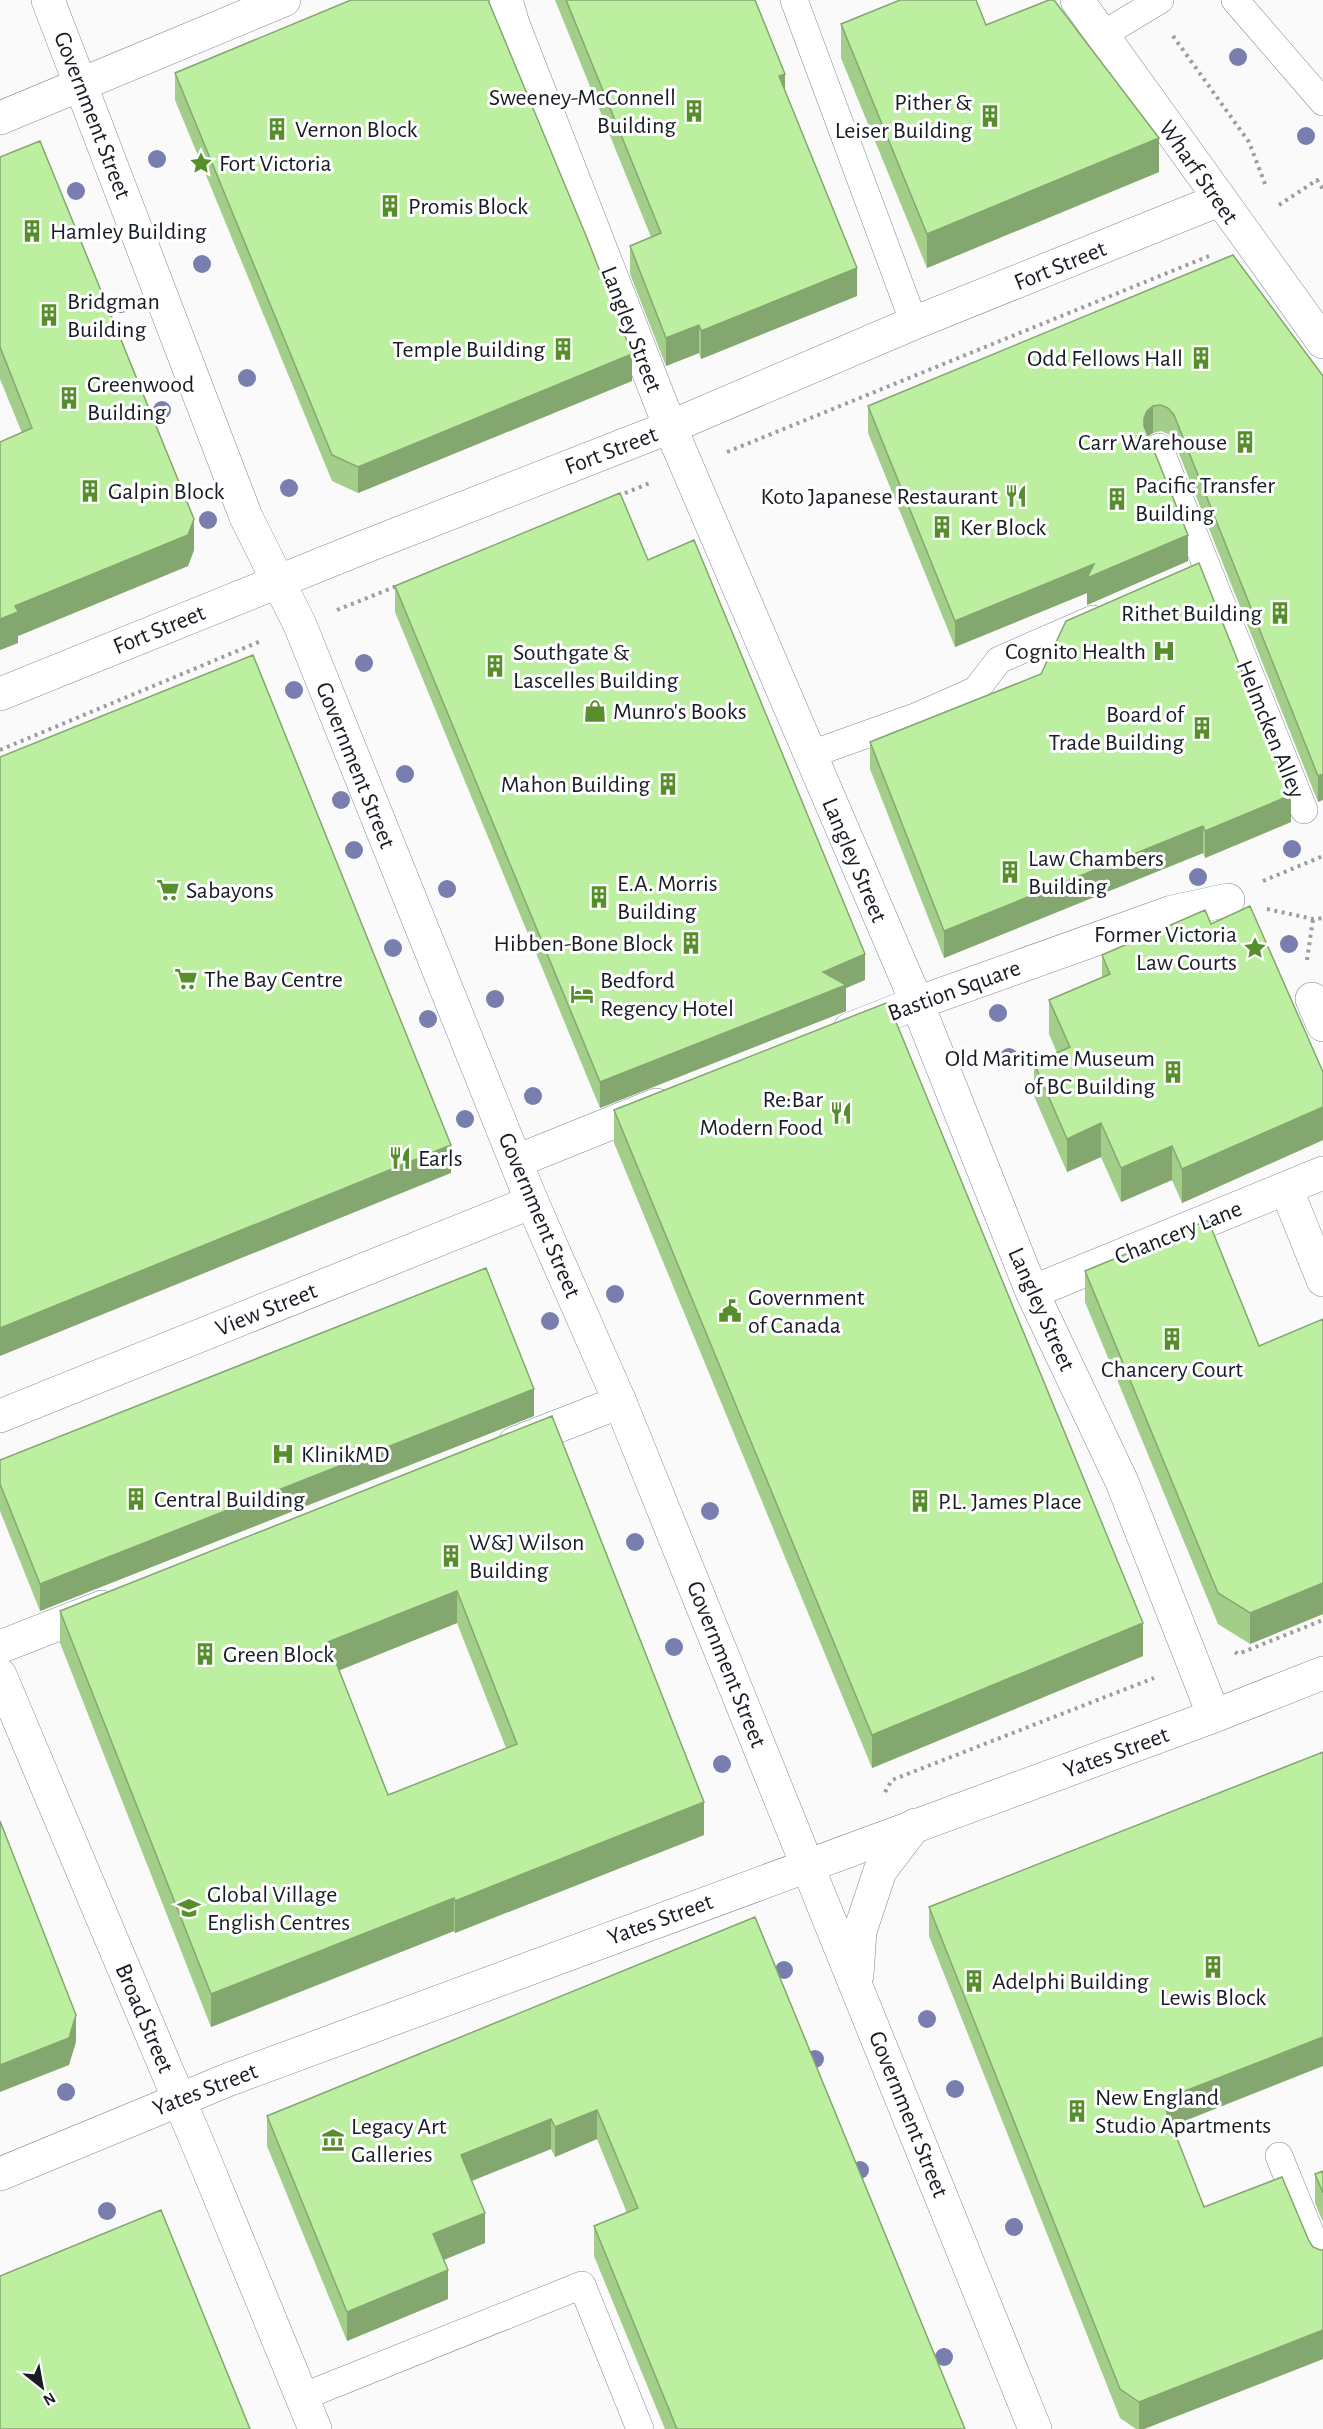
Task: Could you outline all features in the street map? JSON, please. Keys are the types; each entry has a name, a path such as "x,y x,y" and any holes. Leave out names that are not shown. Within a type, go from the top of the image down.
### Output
{"street":[{"name":"Government Street","path":"48,0 246,517 300,625 532,1202 620,1402 1035,2429"},
{"path":"0,118 284,0"},
{"name":"Langley Street","path":"506,0 513,24 670,427 917,1003 1032,1292 1122,1482 1214,1716"},
{"name":"Wharf Street","path":"1077,0 1323,342"},
{"name":"Fort Street","path":"0,694 670,427 914,323 1220,200"},
{"name":"Bastion Square","path":"819,1042 917,1003 1172,912 1228,900"},
{"path":"517,1161 688,1093"},
{"name":"Chancery Lane","path":"1032,1292 1323,1173"},
{"path":"1286,1188 1323,1280"},
{"name":"View Street","path":"0,1416 532,1202"},
{"path":"488,1454 620,1402"},
{"path":"0,1647 133,1594"},
{"name":"Yates Street","path":"0,2174 179,2098 1214,1716 1323,1673"},
{"name":"Broad Street","path":"0,1675 179,2098 315,2429"},
{"path":"856,1983 860,1931 880,1871 915,1825"}],"lane":[{"path":"794,0 914,323"},
{"path":"1102,35 1160,0"},
{"path":"1235,0 1323,102"},
{"name":"Helmcken Alley","path":"1159,447 1195,575 1304,810"},
{"path":"809,755 915,717 976,690 999,660 1119,608"},
{"path":"1280,2156 1323,2264"},
{"path":"302,2397 582,2285 640,2429"}],"path":[{"path":"1194,64 1249,142 1262,180 1268,188"},
{"path":"1279,205 1317,180 1323,189"},
{"path":"1274,196 1285,212"},
{"path":"750,443 1192,262"},
{"path":"608,501 641,487"},
{"path":"376,595 398,586"},
{"path":"0,750 222,658"},
{"path":"1298,866 1323,856"},
{"path":"1228,900 1313,919 1323,918"},
{"path":"876,1796 885,1792 892,1780 1229,1649 1238,1654 1323,1620"}],"building":[{"path":"351,0 488,0 587,238 632,354 358,467 332,455 175,73"},
{"path":"566,0 755,0 785,74 779,76 857,268 701,331 699,325 666,338 630,246 661,233"},
{"name":"Pither & Leiser Building","path":"900,0 976,0 986,25 1054,0 1159,138 927,234 841,24"},
{"path":"40,141 194,519 188,535 15,606 18,612 0,619 0,442 32,428 0,347 0,157"},
{"path":"1233,255 1323,376 1323,774 1318,776 1174,415 1168,408 1161,405 1153,406 1147,411 1144,426 1188,535 1087,578 1094,564 955,621 868,406"},
{"path":"620,493 648,560 694,540 865,954 823,972 846,985 600,1082 395,586"},
{"path":"1199,563 1291,795 1205,831 1203,826 944,931 870,742 1041,674 1066,621"},
{"name":"Sabayons","path":"253,655 451,1145 0,1328 0,757"},
{"name":"Old Maritime Museum of BC Building","path":"1250,906 1323,1072 1323,1107 1182,1169 1172,1146 1121,1168 1101,1123 1067,1139 1034,1063 1070,1047 1049,1000 1110,974 1102,955 1205,910 1211,924"},
{"name":"P.L. James Place","path":"886,1003 889,1005 1143,1623 872,1735 614,1110"},
{"path":"1208,1220 1259,1346 1323,1319 1323,1583 1250,1613 1218,1593 1085,1271"},
{"path":"486,1268 534,1389 40,1584 0,1484 0,1460"},
{"path":"552,1416 704,1802 455,1901 454,1898 211,1994 60,1611","holes":["457,1591 517,1744 388,1795 328,1642"]},
{"path":"1323,1752 1323,2037 1162,2100 1204,2207 1282,2177 1309,2241 1313,2247 1323,2250 1323,2330 1139,2402 1120,2389 929,1907"},
{"path":"0,1821 76,2015 69,2038 0,2065"},
{"path":"755,1917 965,2429 677,2429 594,2226 638,2208 597,2110 555,2127 551,2119 461,2155 485,2213 433,2234 448,2270 347,2312 267,2116"},
{"path":"1323,2171 1323,2193 1315,2174"},
{"path":"161,2210 250,2429 0,2429 0,2276"}],"place":[{"name":"Sweeney-McConnell Building","path":"694,111"},
{"name":"Pither & Leiser Building","path":"990,116"},
{"name":"Vernon Block","path":"277,129"},
{"name":"Fort Victoria","path":"201,163"},
{"name":"Promis Block","path":"390,206"},
{"name":"Hamley Building","path":"32,231"},
{"name":"Bridgman Building","path":"49,315"},
{"name":"Temple Building","path":"563,349"},
{"name":"Odd Fellows Hall","path":"1201,358"},
{"name":"Greenwood Building","path":"69,398"},
{"name":"Carr Warehouse","path":"1245,442"},
{"name":"Galpin Block","path":"90,491"},
{"name":"Koto Japanese Restaurant","path":"1016,496"},
{"name":"Pacific Transfer Building","path":"1117,499"},
{"name":"Ker Block","path":"942,527"},
{"name":"Rithet Building","path":"1280,613"},
{"name":"Cognito Health","path":"1164,651"},
{"name":"Southgate & Lascelles Building","path":"495,666"},
{"name":"Munro's Books","path":"595,711"},
{"name":"Board of Trade Building","path":"1202,728"},
{"name":"Mahon Building","path":"668,784"},
{"name":"Law Chambers Building","path":"1010,872"},
{"name":"Sabayons","path":"168,890"},
{"name":"E.A. Morris Building","path":"599,897"},
{"name":"Hibben-Bone Block","path":"691,943"},
{"name":"Former Victoria Law Courts","path":"1255,948"},
{"name":"The Bay Centre","path":"186,979"},
{"name":"Bedford Regency Hotel","path":"582,994"},
{"name":"Old Maritime Museum of BC Building","path":"1173,1072"},
{"name":"Re:Bar Modern Food","path":"841,1113"},
{"name":"Earls","path":"400,1158"},
{"name":"Government of Canada","path":"730,1311"},
{"name":"Chancery Court","path":"1172,1339"},
{"name":"KlinikMD","path":"283,1454"},
{"name":"Central Building","path":"136,1499"},
{"name":"P.L. James Place","path":"920,1501"},
{"name":"W&J Wilson Building","path":"451,1556"},
{"name":"Green Block","path":"205,1654"},
{"name":"Global Village English Centres","path":"189,1908"},
{"name":"Lewis Block","path":"1213,1967"},
{"name":"Adelphi Building","path":"974,1981"},
{"name":"New England Studio Apartments","path":"1077,2111"},
{"name":"Legacy Art Galleries","path":"333,2140"}]}
